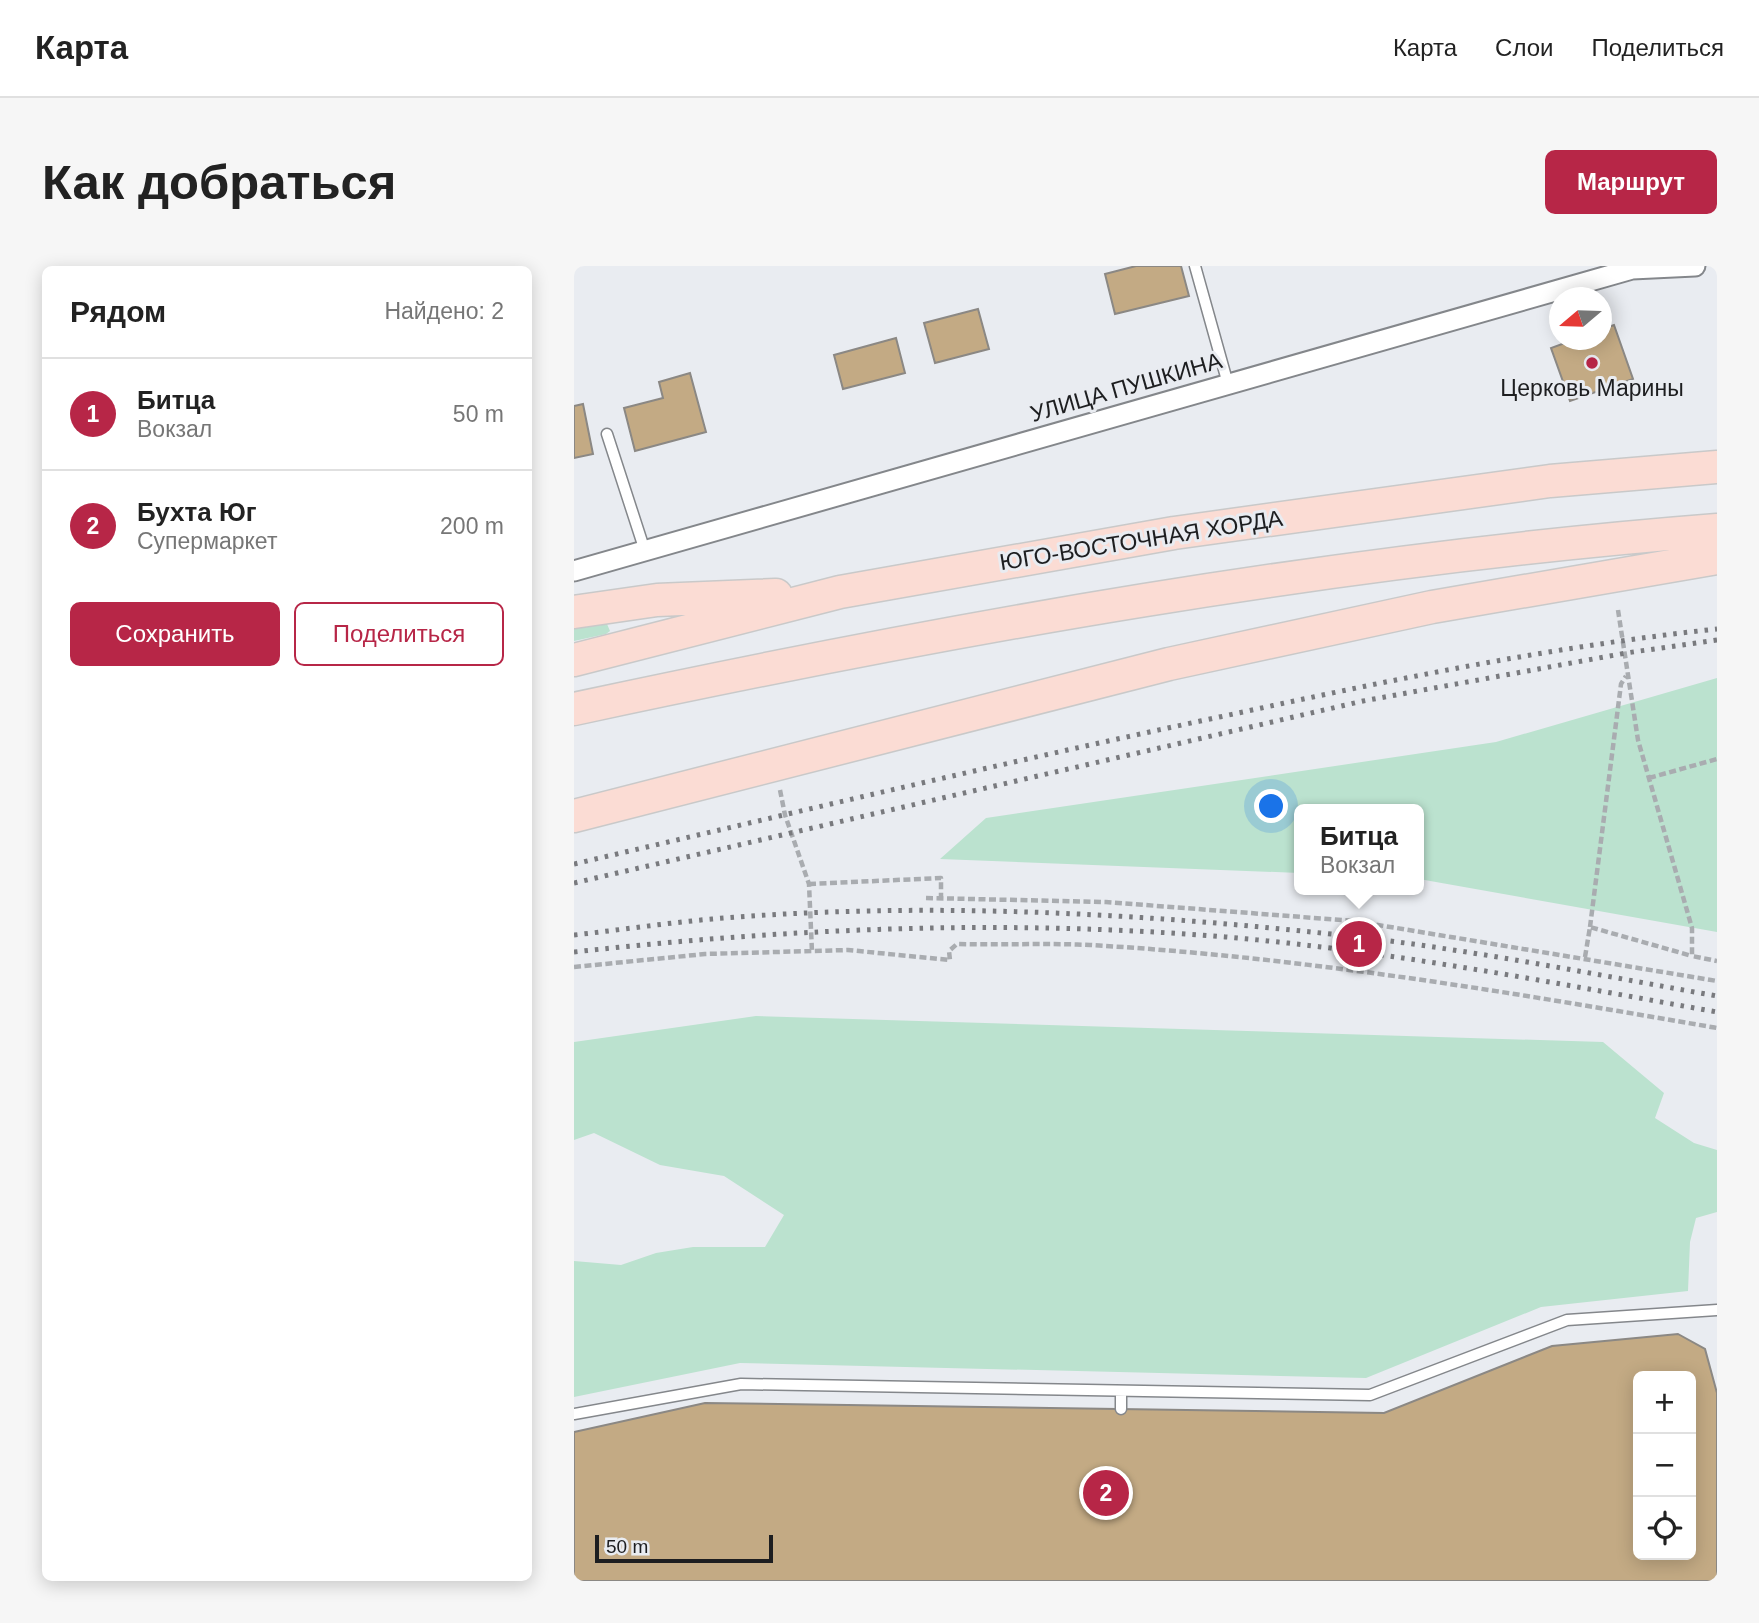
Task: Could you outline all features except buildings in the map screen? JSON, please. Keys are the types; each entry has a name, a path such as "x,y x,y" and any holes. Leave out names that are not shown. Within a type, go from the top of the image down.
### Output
{"main road":[{"name":"ЮГО-ВОСТОЧНАЯ ХОРДА","path":"574,660 840,592 1174,533 1375,503 1550,481 1717,467"},
{"path":"574,709 762,669 1108,606 1602,539 1717,530"},
{"path":"574,816 1169,664 1432,607 1717,558"},
{"path":"574,612 657,600 840,592"}],"street":[{"name":"УЛИЦА ПУШКИНА","path":"574,571 1632,269 1695,266"}],"lane":[{"path":"1195,266 1228,384"},
{"path":"607,434 645,551"},
{"path":"574,1414 741,1384 1370,1395 1567,1320 1717,1310"},
{"path":"1121,1391 1121,1409"}],"path":[{"path":"1618,610 1638,740 1692,928 1692,956"},
{"path":"1585,957 1621,684 1626,675"},
{"path":"1649,778 1717,759"},
{"path":"778,780 785,815 809,884 812,952"},
{"path":"809,884 941,878 941,898"},
{"path":"926,898 1106,902 1354,921 1585,957 1717,981"},
{"path":"1590,927 1717,961"},
{"path":"574,967 705,954 848,950 950,960 949,951 957,944 1089,945 1291,963 1485,988 1717,1028"}],"green space":[{"path":"607,624 610,631 606,634 574,641 574,629"},
{"path":"1717,678 1717,932 1424,880 1424,804 1294,804 1294,873 940,859 986,818 1496,742"},
{"path":"756,1016 1603,1042 1664,1093 1655,1118 1694,1143 1717,1150 1717,1212 1696,1218 1690,1242 1688,1291 1541,1307 1366,1378 740,1363 574,1397 574,1261 621,1265 656,1253 693,1247 765,1247 784,1215 724,1176 660,1165 594,1133 574,1140 574,1042"}],"railway":[{"path":"574,864 992,767 1361,687 1598,644 1717,629"},
{"path":"574,883 1363,701 1626,653 1717,640"},
{"path":"574,935 695,921 873,911 954,910 1116,916 1358,937 1448,949 1717,996"},
{"path":"574,952 818,932 981,928 1144,931 1349,951 1472,969 1717,1012"}],"place":[{"name":"Церковь Марины","path":"1592,363"},
{"name":"Битца","path":"1359,944"},
{"name":"Бухта Юг","path":"1106,1493"}]}
